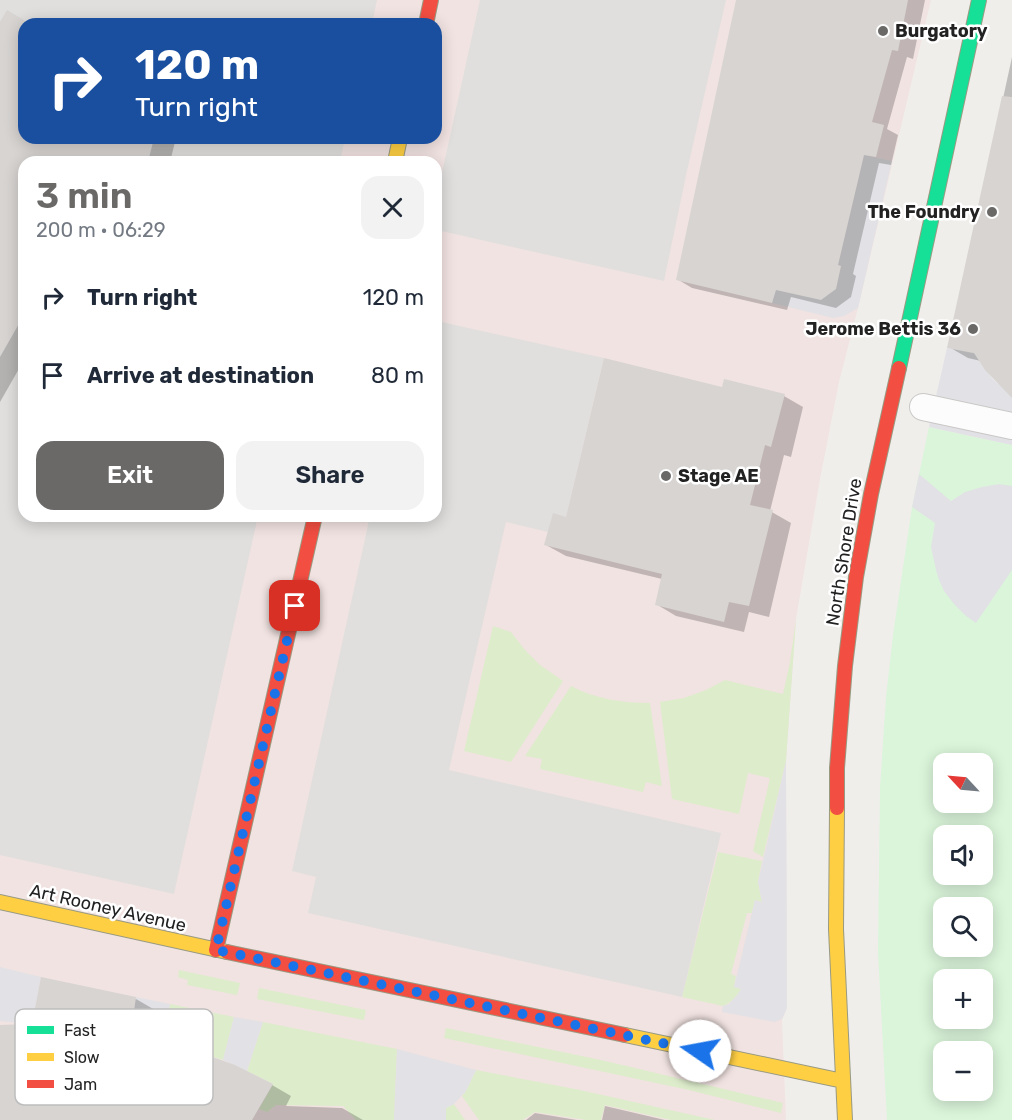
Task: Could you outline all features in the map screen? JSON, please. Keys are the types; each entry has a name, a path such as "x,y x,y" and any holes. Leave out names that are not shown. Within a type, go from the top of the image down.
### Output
{"street":[{"path":"427,18 431,0"},
{"name":"North Shore Drive","path":"845,1120 836,929 837,768 845,666 856,577 873,484 979,0"},
{"path":"923,407 1012,426"},
{"path":"216,950 314,522"},
{"name":"Art Rooney Avenue","path":"0,902 216,950 843,1081"}],"shaded area":[{"path":"0,0 931,0 839,382 796,619 786,761 787,1008 782,1020 786,1120 0,1120"},
{"path":"0,0 377,0 373,18 18,18 18,144 344,144 341,156 18,156 18,522 257,522 174,894 0,855"},
{"path":"480,0 726,0 664,281 442,231 442,172"},
{"path":"864,155 892,161 858,308 844,316 833,318 772,303 776,287 836,289 841,266 838,265"},
{"path":"442,322 604,358 566,517 553,514 548,532 506,522 449,770 721,833 682,997 308,913 316,877 292,871 369,522 442,522"},
{"path":"947,348 976,354 991,377 1012,392 1012,445 929,427"},
{"path":"919,474 951,501 965,492 982,487 999,484 1012,486 1012,570 976,623 954,604 939,580 931,547 935,523 912,507"},
{"path":"786,761 787,1008 782,1019 775,1022 722,1012 723,1006 729,1004 741,989 734,987 755,900 762,902 758,882"},
{"path":"0,967 41,977 35,1009 15,1009 15,1022 0,1021"},
{"path":"136,997 170,1004 169,1009 134,1009"},
{"path":"234,1017 263,1022 247,1071 223,1060"},
{"path":"397,1049 476,1070 466,1091 454,1104 446,1108 446,1120 394,1120"}],"green space":[{"path":"929,427 1012,445 1012,1120 887,1120 878,953 880,788 893,635 912,507"},
{"path":"796,619 786,761 763,857 753,851 770,778 748,773 739,814 672,799 660,702 684,698 725,680 783,694"},
{"path":"493,626 511,632 540,665 563,681 511,762 464,751"},
{"path":"571,686 610,699 650,703 662,786 646,782 643,792 540,769 542,759 525,756"},
{"path":"718,852 762,861 758,882 762,902 755,900 752,913 747,913 731,974 736,976 734,987 741,989 734,999 723,1006 682,997"},
{"path":"179,970 240,983 237,995 187,985 188,980 178,977"},
{"path":"259,988 366,1010 364,1020 257,999"},
{"path":"170,1004 195,1009 169,1009"},
{"path":"213,1013 234,1017 223,1060 213,1057"},
{"path":"263,1022 397,1049 394,1120 356,1120 343,1106 276,1105 267,1112 259,1109 273,1084 247,1071"},
{"path":"446,1028 601,1060 783,1103 781,1113 689,1090 444,1038"},
{"path":"476,1070 715,1120 671,1120 605,1105 601,1120 586,1120 535,1112 523,1120 479,1120 462,1096"},
{"path":"454,1104 465,1120 446,1120 446,1108"}],"building":[{"path":"736,0 908,0 898,51 892,50 872,122 884,125 876,157 864,155 838,265 841,266 836,289 821,300 776,290 772,303 676,280"},
{"path":"7,10 21,18 18,18 18,144 152,144 150,156 18,156 18,326 0,357 0,22"},
{"path":"1002,96 1012,97 1012,398 985,370 974,353 947,348"},
{"name":"Stage AE","path":"604,358 722,387 724,379 785,394 771,447 765,445 750,505 773,510 749,606 729,602 724,622 655,605 662,574 544,545 553,513 566,517"},
{"path":"41,977 136,997 134,1009 35,1009"},
{"path":"0,1025 15,1025 15,1105 213,1105 213,1057 235,1065 273,1084 252,1120 0,1120"}],"traffic: fast":[{"path":"899,368 979,0"}],"traffic: slow":[{"path":"396,156 399,144"},
{"path":"837,808 836,929 845,1120"},
{"path":"0,902 227,952"},
{"path":"625,1035 843,1081"}],"traffic: jam":[{"path":"427,18 431,0"},
{"path":"837,808 837,768 845,666 856,577 871,494 899,368"},
{"path":"216,950 314,522"},
{"path":"227,952 625,1035"}],"place":[{"name":"Burgatory","path":"883,31"},
{"name":"The Foundry","path":"992,212"},
{"name":"Jerome Bettis 36","path":"973,329"},
{"name":"Stage AE","path":"666,476"}],"route":[{"path":"295,606 216,950 700,1051"}]}
